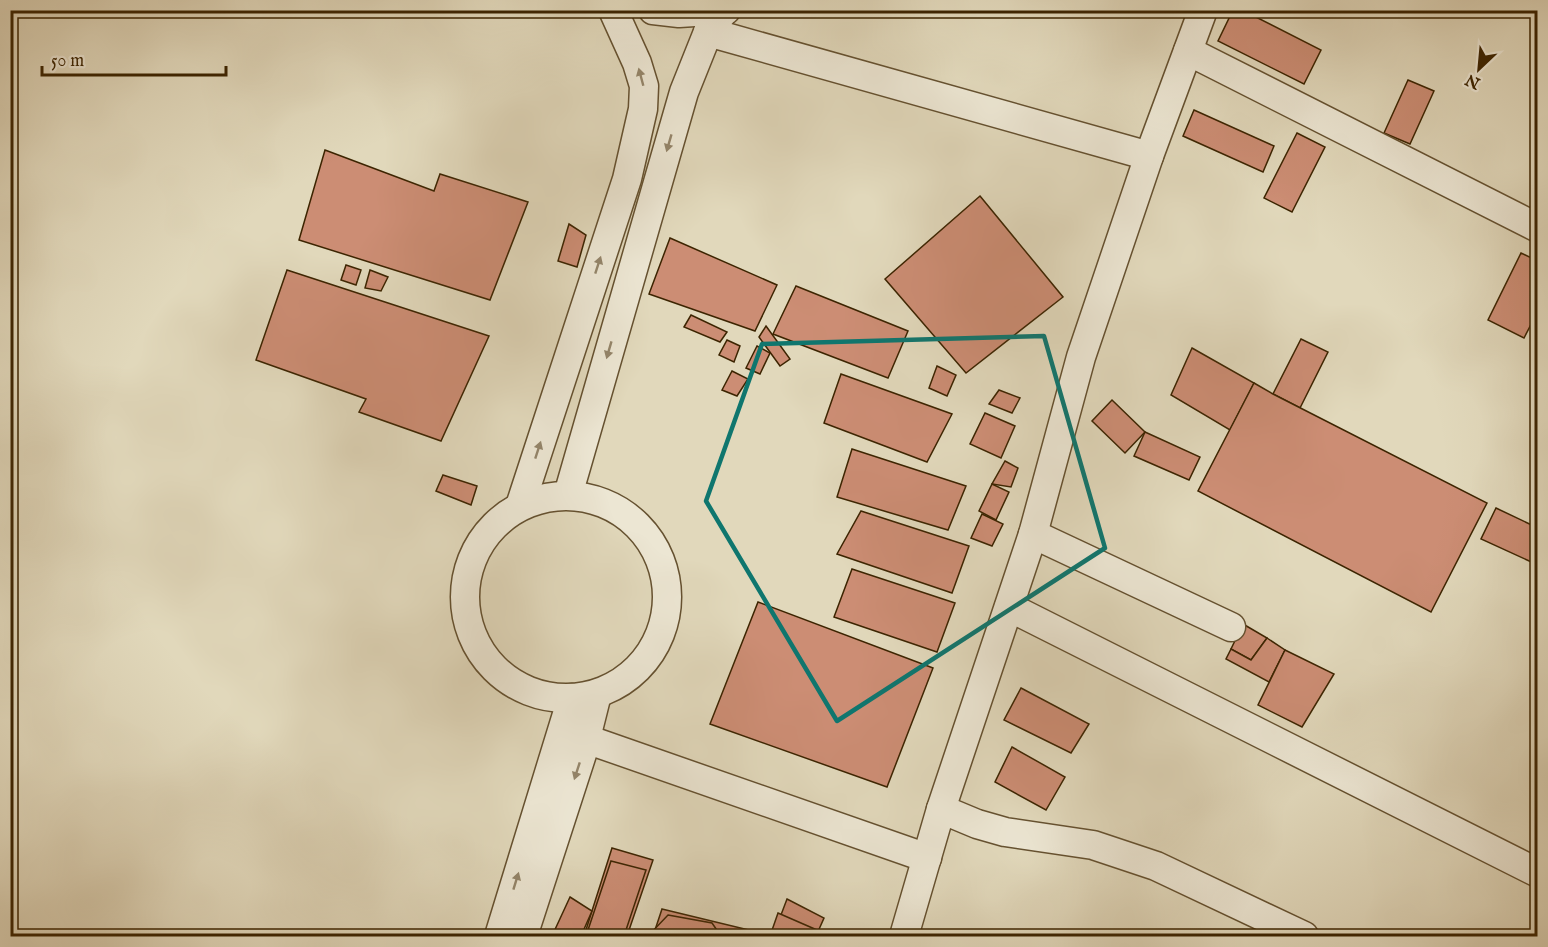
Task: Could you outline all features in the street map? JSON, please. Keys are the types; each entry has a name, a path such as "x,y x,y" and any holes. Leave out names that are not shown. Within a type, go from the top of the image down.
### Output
{"street":[{"path":"520,506 621,193 643,109 644,86 637,63 613,10"},
{"path":"653,10 719,18 1149,156"},
{"path":"904,936 941,809 1033,534 1081,357 1149,156 1203,10"},
{"path":"568,495 684,92 719,18"},
{"path":"1188,51 1538,228"},
{"path":"621,193 650,208"},
{"path":"568,495 600,502 615,508 635,522 651,541 662,563 668,587 667,612 661,636 649,657 633,675 612,688 585,696 540,695 517,686 497,671 481,653 470,631 465,607 465,582 471,559 483,537 500,519 520,506 544,498 568,495"},
{"path":"1033,534 1231,627"},
{"path":"1009,607 1538,873"},
{"path":"523,936 586,739 585,696"},
{"path":"499,936 585,696"},
{"path":"586,739 927,858"},
{"path":"941,809 977,824 1005,832 1094,845 1156,866 1304,936"}],"highlighted area":[{"path":"1044,336 1105,548 837,721 706,501 762,344"}],"building":[{"path":"1233,10 1242,10 1321,50 1304,84 1218,41"},
{"path":"1408,80 1434,91 1410,144 1384,133"},
{"path":"1194,110 1274,146 1263,172 1183,136"},
{"path":"1297,133 1325,147 1292,212 1264,198"},
{"path":"325,150 434,191 440,174 528,202 490,300 299,240"},
{"path":"980,196 1063,297 966,373 885,279"},
{"path":"569,224 586,235 577,267 558,261"},
{"path":"670,238 777,285 755,331 649,294"},
{"path":"1521,253 1538,261 1538,311 1524,338 1488,320"},
{"path":"346,265 361,270 356,285 341,280"},
{"path":"287,270 489,336 441,441 359,412 366,399 256,360"},
{"path":"370,270 388,277 381,291 365,288"},
{"path":"796,286 908,331 888,378 773,334"},
{"path":"691,315 727,332 720,342 684,327"},
{"path":"766,326 790,359 780,366 759,337"},
{"path":"1301,339 1328,352 1300,408 1273,394"},
{"path":"727,340 740,346 734,362 719,355"},
{"path":"757,346 770,353 760,374 746,368"},
{"path":"1192,348 1254,383 1230,430 1171,395"},
{"path":"937,366 956,375 947,396 929,388"},
{"path":"732,371 748,379 737,396 722,390"},
{"path":"841,374 952,414 927,462 824,423"},
{"path":"1254,383 1487,503 1431,612 1198,491"},
{"path":"999,390 1020,398 1012,413 989,404"},
{"path":"1112,400 1145,432 1125,453 1092,421"},
{"path":"985,413 1015,426 1001,458 970,444"},
{"path":"1145,432 1200,457 1189,480 1134,456"},
{"path":"852,449 966,486 948,530 837,497"},
{"path":"1005,461 1018,468 1011,487 992,484"},
{"path":"443,475 477,486 471,505 436,491"},
{"path":"992,484 1009,492 996,520 979,511"},
{"path":"1496,508 1538,528 1538,565 1481,539"},
{"path":"861,511 969,546 952,593 837,554"},
{"path":"982,514 1003,524 992,546 971,538"},
{"path":"852,569 955,603 937,652 834,617"},
{"path":"758,602 933,668 887,787 710,724"},
{"path":"1243,624 1267,638 1251,660 1231,649"},
{"path":"1267,638 1285,650 1269,682 1226,659 1231,649 1251,660"},
{"path":"1285,650 1334,674 1302,727 1258,705"},
{"path":"1021,688 1089,724 1071,753 1004,720"},
{"path":"1012,747 1065,777 1046,810 995,782"},
{"path":"612,848 653,860 627,936 584,936"},
{"path":"611,861 646,870 624,936 586,936"},
{"path":"570,897 592,911 581,936 552,936"},
{"path":"787,899 824,918 816,936 773,936"},
{"path":"662,909 753,931 751,936 653,936"},
{"path":"778,913 817,930 815,936 770,936"},
{"path":"668,915 712,923 721,936 648,936"}]}
